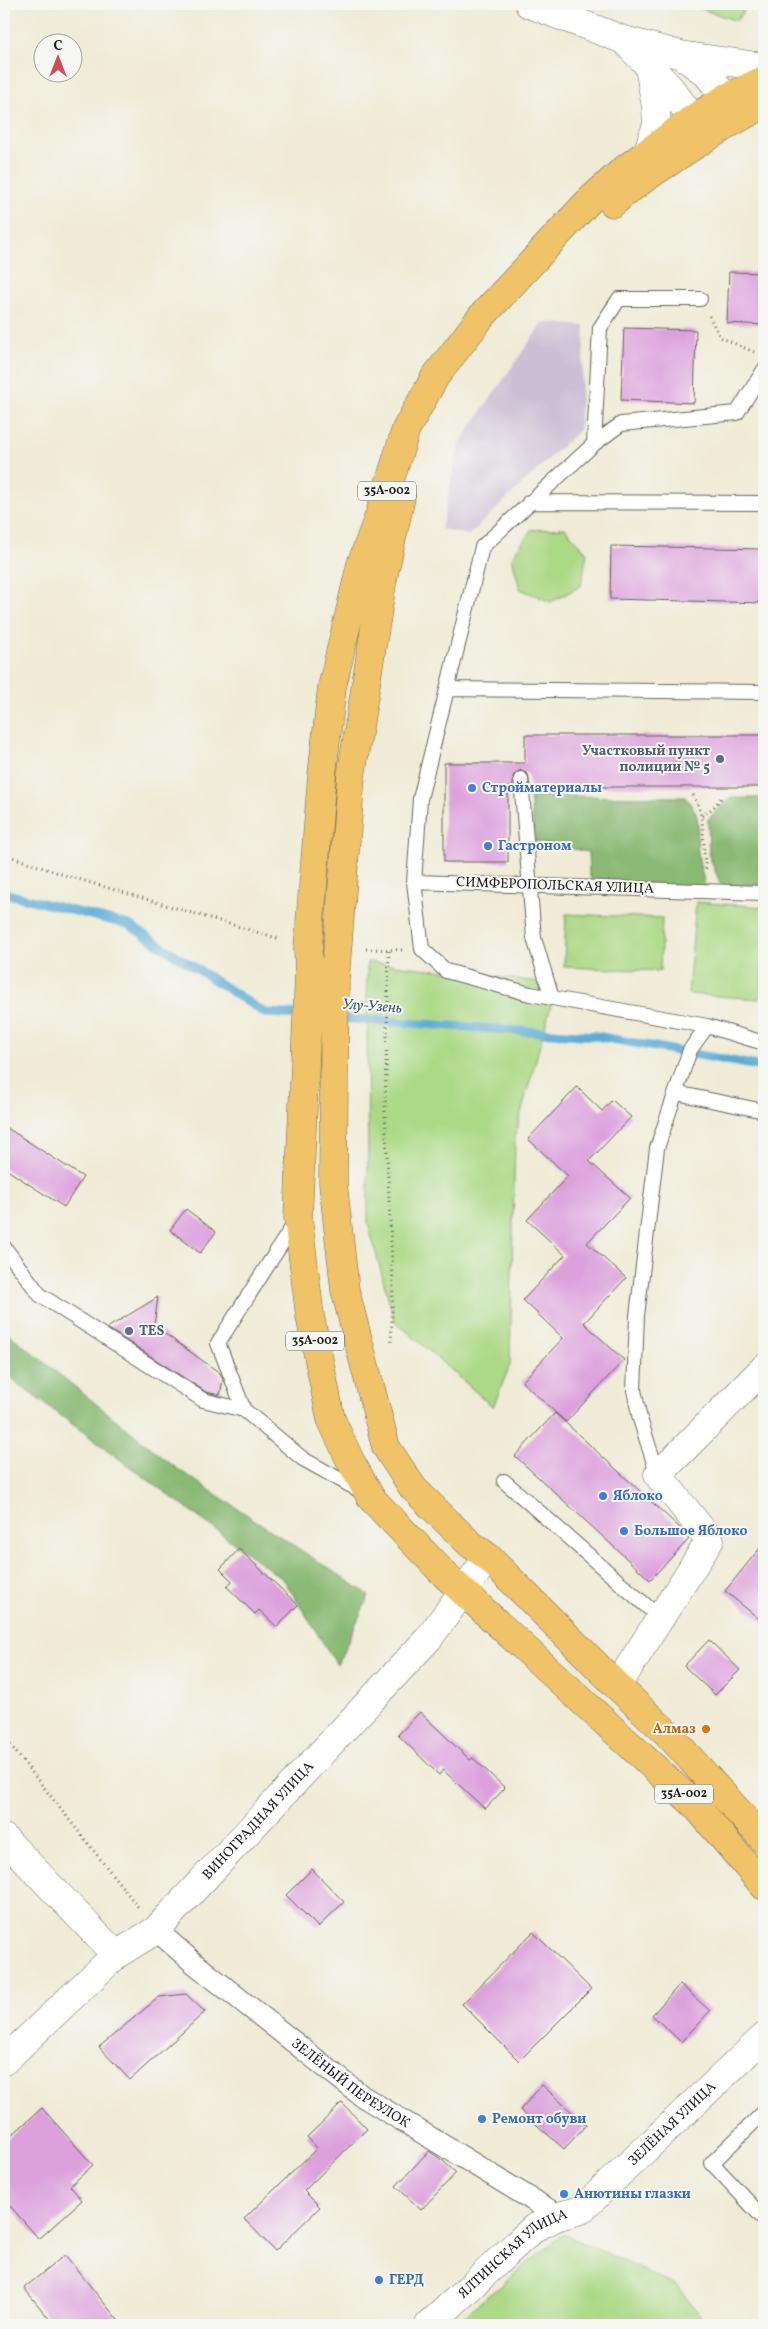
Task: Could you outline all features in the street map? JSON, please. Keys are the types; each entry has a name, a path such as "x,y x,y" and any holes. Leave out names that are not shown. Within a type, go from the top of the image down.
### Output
{"highway":[{"path":"317,967 351,776 383,578 418,424 473,346 560,252 629,188 700,128 744,106 764,80"},
{"name":"35А-002","path":"700,128 648,150 588,202 481,317 435,377 406,429 379,516 361,564 332,687 322,775 317,967 305,1042 298,1218 310,1316 331,1419 371,1498 463,1593 695,1804 764,1886"},
{"name":"35А-002","path":"317,967 333,1039 333,1183 345,1290 386,1447 413,1488 470,1543 488,1557"},
{"path":"488,1557 616,1686 668,1734 764,1840"}],"street":[{"path":"529,4 624,40 681,55 764,67"},
{"path":"624,40 670,88 700,128"},
{"path":"681,55 744,106"},
{"path":"648,150 657,125 649,67"},
{"path":"616,1686 710,1540 658,1475 764,1368"},
{"name":"ВИНОГРАДНАЯ УЛИЦА","path":"4,2061 116,1955 156,1930 429,1638 488,1557"},
{"path":"4,1838 116,1955"},
{"name":"ЗЕЛЁНЫЙ ПЕРЕУЛОК","path":"156,1930 194,1963 362,2096 570,2213"},
{"name":"ЗЕЛЁНАЯ УЛИЦА","path":"570,2213 764,2037"},
{"name":"ЯЛТИНСКАЯ УЛИЦА","path":"429,2325 534,2228 570,2213"}],"lane":[{"path":"594,444 600,328 619,299 700,299"},
{"path":"764,370 737,413 620,424 594,444 482,547 420,799 414,882 422,949 446,971 530,994 707,1026 764,1043"},
{"path":"529,502 764,503"},
{"path":"448,689 764,692"},
{"path":"521,780 534,938 552,998"},
{"name":"СИМФЕРОПОЛЬСКАЯ УЛИЦА","path":"414,882 764,893"},
{"path":"658,1475 640,1419 634,1390 637,1316 657,1148 689,1054 707,1026"},
{"path":"676,1093 764,1112"},
{"path":"244,1410 218,1343 298,1218"},
{"path":"4,1247 40,1295 203,1400 244,1410 303,1459 371,1498"},
{"path":"504,1481 659,1617"},
{"path":"764,2112 712,2163 764,2219"}],"path":[{"path":"700,299 720,337 755,352"},
{"path":"693,795 702,816 703,854 713,891"},
{"path":"702,816 713,808 722,797"},
{"path":"4,854 317,967"},
{"path":"389,951 385,1111 393,1287 391,1345"},
{"path":"4,1737 156,1930"}],"shaded area":[{"path":"543,322 585,326 579,430 469,535 441,529 459,444"}],"green space":[{"path":"688,4 749,4 736,21"},
{"path":"565,528 587,553 581,586 551,602 520,589 512,557 531,530"},
{"path":"530,796 685,797 697,818 697,844 706,888 593,883 589,874 588,852 535,841"},
{"path":"730,798 764,798 764,885 721,885 709,856 708,819"},
{"path":"696,902 764,907 764,950 760,999 688,994"},
{"path":"566,914 662,918 660,971 564,967"},
{"path":"367,962 557,984 515,1135 510,1365 493,1407 394,1320 368,1223"},
{"path":"4,1330 176,1468 369,1595 337,1665 284,1580 15,1382 4,1363"},
{"path":"563,2234 676,2285 708,2325 465,2325 456,2322"}],"building":[{"path":"729,272 764,273 764,325 727,323"},
{"path":"624,328 696,330 694,403 621,400"},
{"path":"611,546 764,549 764,603 610,599"},
{"path":"525,735 764,735 764,787 530,787 528,774 520,770 513,776 513,787 508,787 508,862 444,862 444,763 525,763"},
{"path":"577,1087 602,1111 612,1100 631,1117 589,1161 630,1198 587,1243 626,1278 584,1323 624,1360 566,1422 522,1382 563,1338 523,1300 565,1255 527,1220 568,1176 528,1139"},
{"path":"4,1126 83,1177 64,1207 4,1168"},
{"path":"186,1209 216,1232 200,1253 170,1230"},
{"path":"158,1297 154,1326 220,1373 223,1380 220,1395 206,1392 107,1328"},
{"name":"Яблоко","path":"555,1413 679,1527 689,1539 650,1580 515,1456"},
{"path":"764,1543 764,1623 725,1591"},
{"path":"239,1549 298,1605 277,1627 259,1610 255,1614 227,1587 232,1581 220,1569"},
{"path":"709,1640 740,1670 715,1695 684,1666"},
{"path":"420,1712 470,1760 473,1758 505,1788 485,1809 443,1770 439,1775 398,1735"},
{"path":"312,1869 344,1902 318,1927 286,1895"},
{"path":"533,1932 591,1989 519,2061 462,2004"},
{"path":"680,1984 710,2011 681,2042 652,2015"},
{"path":"186,1994 205,2012 130,2080 99,2047 159,1997"},
{"path":"542,2085 586,2125 564,2149 520,2110"},
{"path":"342,2103 367,2129 304,2191 320,2207 275,2251 244,2219 317,2148 307,2137"},
{"path":"42,2108 93,2165 70,2186 82,2200 39,2239 4,2199 4,2142"},
{"path":"429,2151 456,2173 421,2210 396,2186"},
{"path":"65,2255 122,2325 54,2325 24,2288"}],"waterway":[{"name":"Улу-Узень","path":"4,893 129,925 265,1013 304,1015"},
{"name":"Улу-Узень","path":"337,1018 596,1036 764,1067"}],"place":[{"name":"Участковый пункт полиции № 5","path":"720,759"},
{"name":"Стройматериалы","path":"472,788"},
{"name":"Гастроном","path":"488,846"},
{"name":"TES","path":"129,1331"},
{"name":"Яблоко","path":"603,1496"},
{"name":"Большое Яблоко","path":"624,1531"},
{"name":"Алмаз","path":"706,1729"},
{"name":"Ремонт обуви","path":"482,2119"},
{"name":"Анютины глазки","path":"564,2194"},
{"name":"ГЕРД","path":"379,2280"}]}
